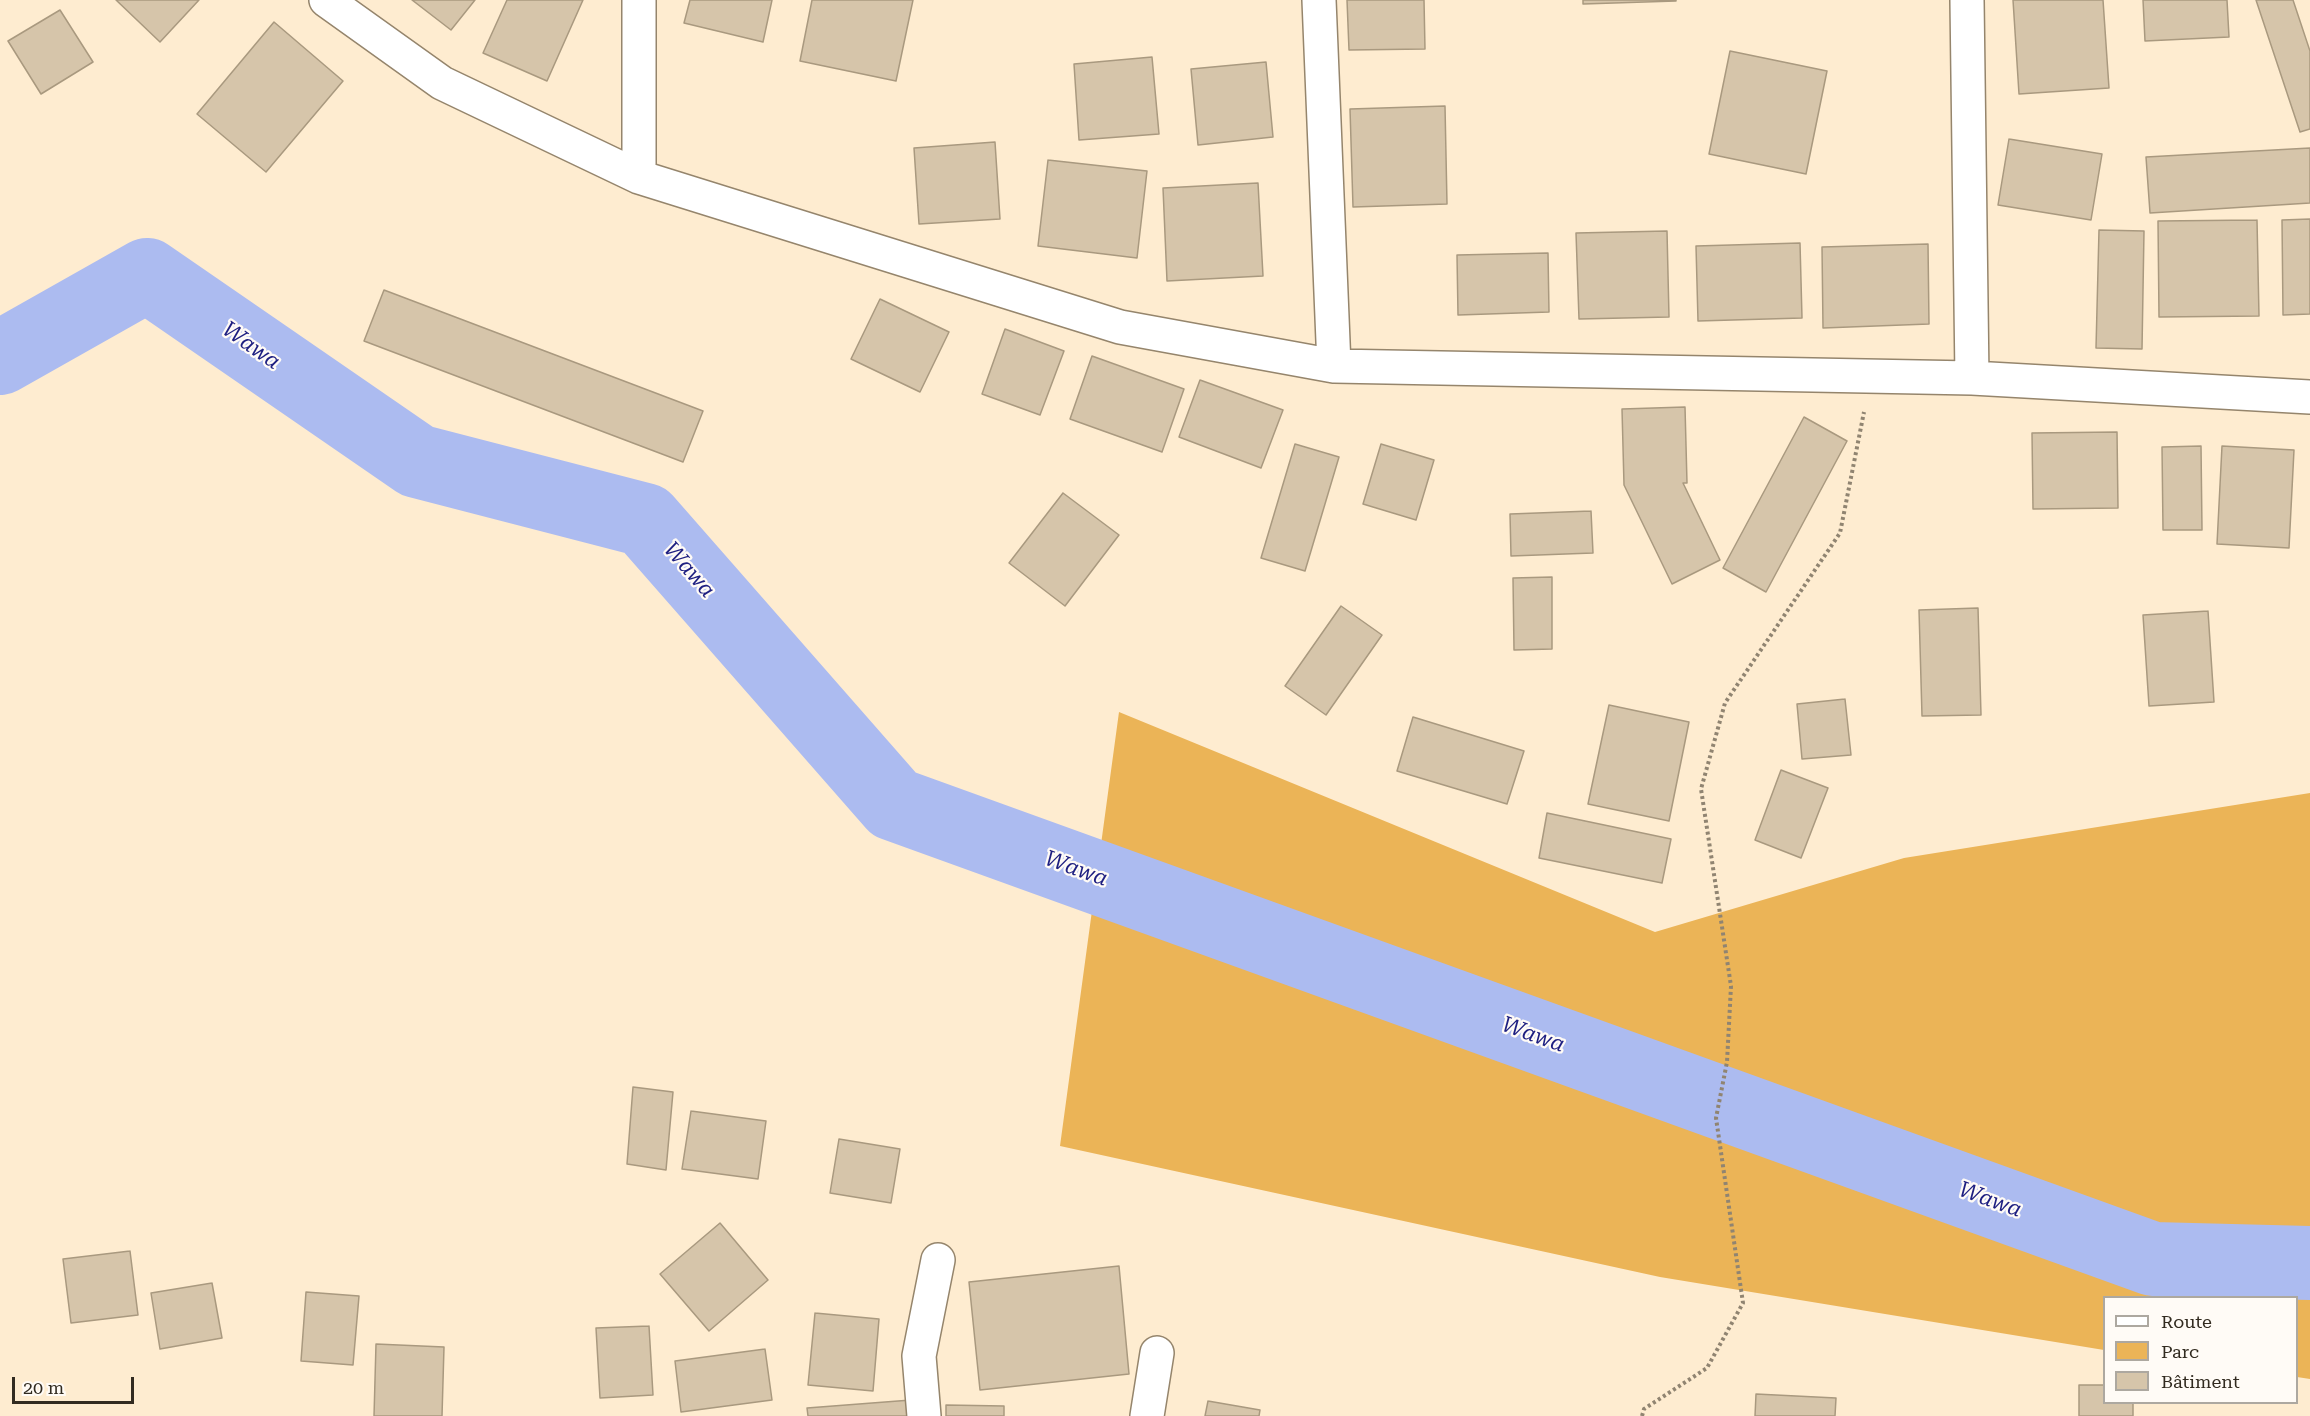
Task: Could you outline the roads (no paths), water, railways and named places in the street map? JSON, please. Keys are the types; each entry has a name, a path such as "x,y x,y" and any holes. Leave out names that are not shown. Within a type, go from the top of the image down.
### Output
{"street":[{"path":"326,0 366,15 442,83 639,177 1120,327 1334,366 1972,378 2310,397"},
{"path":"639,0 639,177"},
{"path":"1319,0 1334,366"},
{"path":"1967,0 1972,378"},
{"path":"924,1416 919,1356 938,1260"},
{"path":"1148,1416 1157,1353"}],"waterway":[{"name":"Wawa","path":"0,358 147,275 417,461 645,520 894,804 2153,1259 2310,1263"}]}
